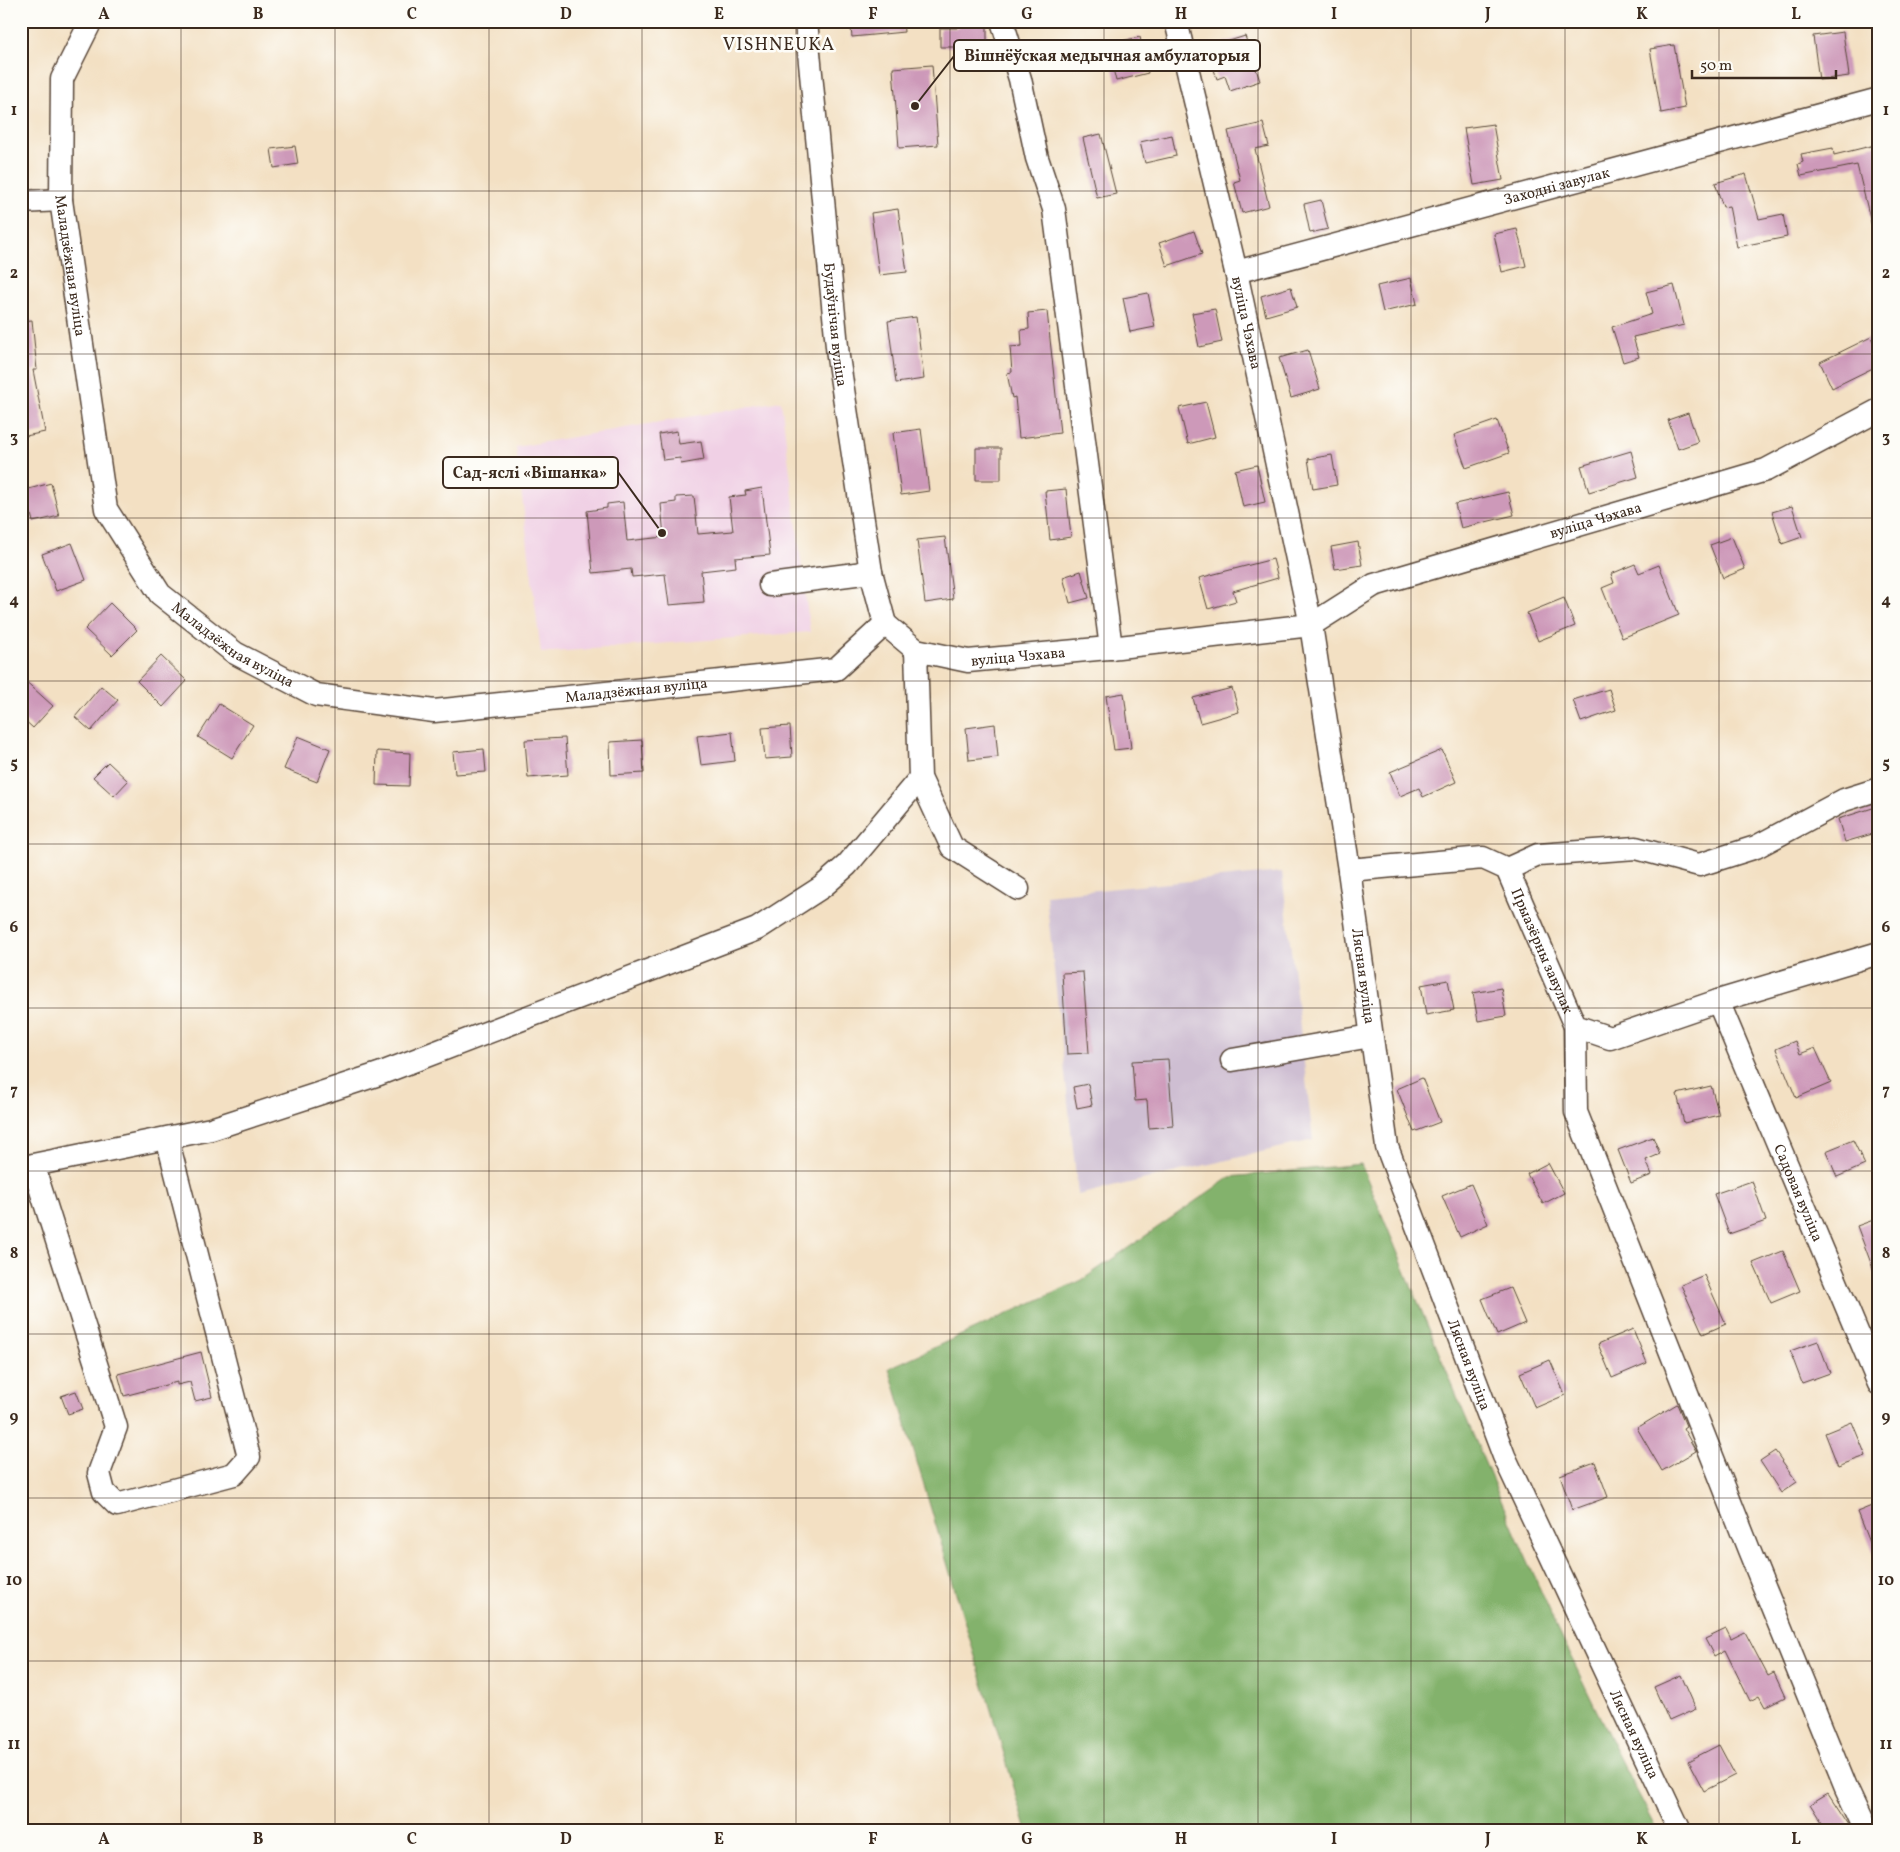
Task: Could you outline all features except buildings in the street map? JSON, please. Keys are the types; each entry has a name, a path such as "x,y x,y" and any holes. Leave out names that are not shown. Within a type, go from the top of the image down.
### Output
{"street":[{"name":"Маладзёжная вуліца","path":"91,21 62,79 60,200 106,510 160,594 235,653 316,695 434,711 836,669 885,624"},
{"name":"Будаўнічая вуліца","path":"806,21 838,357 871,572 885,624"},
{"path":"1002,21 1020,78 1037,158 1054,208 1110,648"},
{"name":"вуліца Чэхава","path":"1176,21 1236,272 1311,625 1349,870"},
{"name":"Заходні завулак","path":"1236,272 1879,99"},
{"path":"21,202 60,200"},
{"name":"вуліца Чэхава","path":"885,624 916,650 968,661 1110,648 1311,625 1374,586 1766,470 1879,410"},
{"path":"770,585 871,572"},
{"path":"916,650 920,778 952,847 1018,889"},
{"path":"167,1138 249,1457 234,1474 117,1506 104,1492 99,1473 116,1427 34,1165 210,1129 379,1074 756,929 822,887 847,865 920,778"},
{"path":"1507,870 1538,855 1636,848 1699,865 1756,847 1844,800 1879,789"},
{"name":"Прыазёрны завулак","path":"1349,870 1483,858 1507,870 1575,1026 1610,1038 1718,1001 1879,953"},
{"name":"Лясная вуліца","path":"1349,870 1387,1147 1504,1456 1680,1831"},
{"name":"Садовая вуліца","path":"1718,1001 1879,1384"},
{"path":"1575,1026 1576,1112 1749,1550 1846,1788 1866,1831"},
{"path":"1232,1060 1371,1036"}],"shaded area":[{"path":"781,401 810,632 541,653 516,447"},
{"path":"1282,872 1313,1140 1078,1195 1046,895"}],"green space":[{"path":"1361,1164 1501,1501 1538,1585 1616,1750 1658,1831 1027,1831 889,1368 1082,1280 1230,1177"}],"place":[{"name":"Вішнёўская медычная амбулаторыя","path":"915,106"},
{"name":"Сад-яслі «Вішанка»","path":"662,533"}],"district":[{"name":"VISHNEUKA","path":"779,44"}]}
